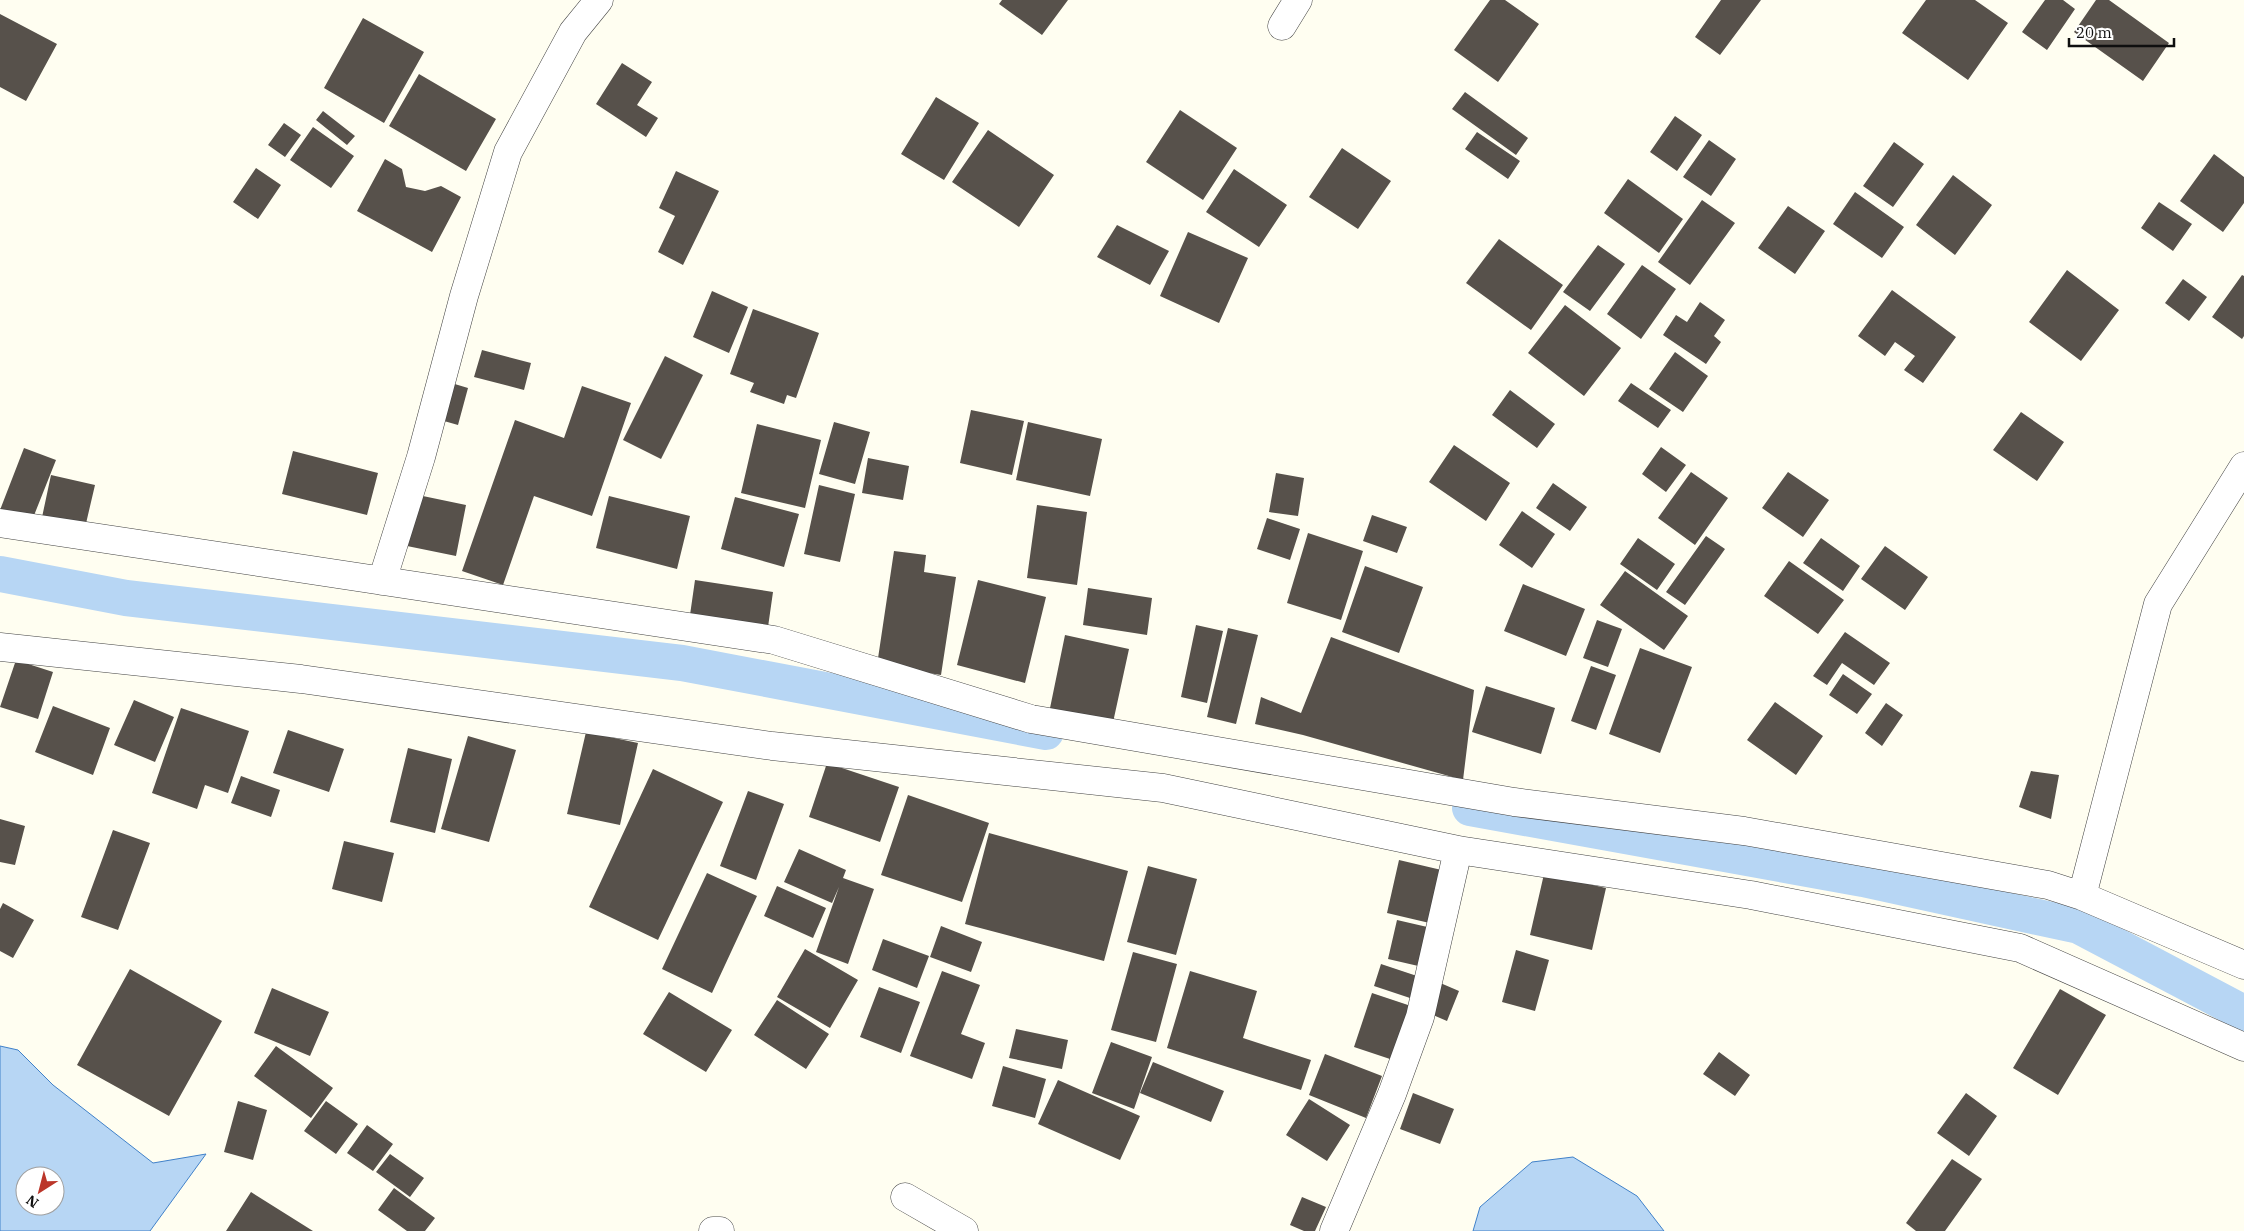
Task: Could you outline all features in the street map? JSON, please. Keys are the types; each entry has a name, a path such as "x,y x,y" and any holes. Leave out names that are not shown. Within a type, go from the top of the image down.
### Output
{"street":[{"path":"382,581 421,458 464,296 508,152 573,32 599,0"},
{"path":"1282,26 1298,0"},
{"path":"2082,896 2158,604 2244,466"},
{"path":"0,523 774,640 1031,718 1514,802 1744,831 2048,885 2082,896 2244,965"},
{"path":"0,646 301,679 772,746 1162,788 1458,850 1751,896 2020,948 2244,1046"},
{"path":"1334,1231 1392,1094 1420,1017 1458,850"},
{"path":"905,1197 964,1231"},
{"path":"713,1231 720,1231"}],"water":[{"path":"0,1046 18,1050 53,1085 153,1163 206,1154 150,1231 0,1231"},
{"path":"1573,1157 1637,1196 1664,1231 1473,1231 1480,1207 1532,1162"}],"building":[{"path":"1002,0 1068,0 1042,35 999,4"},
{"path":"1490,0 1505,0 1539,24 1498,82 1454,50"},
{"path":"1721,0 1761,0 1720,55 1695,37"},
{"path":"1926,0 1975,0 2008,23 1968,80 1902,33"},
{"path":"2045,0 2063,0 2075,9 2047,50 2022,32"},
{"path":"2096,0 2109,0 2169,43 2143,81 2074,32"},
{"path":"0,14 57,44 26,101 0,87"},
{"path":"363,18 424,52 384,123 324,88"},
{"path":"622,63 652,82 637,105 658,118 646,137 596,104"},
{"path":"419,74 496,119 466,171 389,126"},
{"path":"1465,92 1528,138 1516,155 1452,109"},
{"path":"936,97 979,123 944,180 901,154"},
{"path":"1180,110 1237,148 1203,200 1146,162"},
{"path":"323,111 355,136 347,145 316,120"},
{"path":"1675,116 1702,135 1677,171 1650,152"},
{"path":"284,123 301,135 285,157 268,145"},
{"path":"313,127 354,156 331,188 290,160"},
{"path":"988,130 1054,175 1019,227 952,182"},
{"path":"1477,132 1520,161 1508,179 1465,149"},
{"path":"1709,140 1736,159 1711,196 1683,177"},
{"path":"1894,142 1924,164 1893,207 1863,186"},
{"path":"1342,148 1391,181 1358,229 1309,197"},
{"path":"2214,154 2244,177 2244,203 2223,232 2180,201"},
{"path":"385,159 402,169 406,187 425,191 441,186 461,197 432,252 357,211"},
{"path":"256,168 281,185 258,219 233,202"},
{"path":"1234,169 1287,205 1259,247 1206,212"},
{"path":"676,171 719,191 683,265 658,252 675,216 659,208"},
{"path":"1953,175 1992,205 1955,255 1916,225"},
{"path":"1628,179 1683,219 1659,253 1604,213"},
{"path":"1855,192 1904,227 1882,258 1833,224"},
{"path":"1702,200 1735,223 1690,285 1658,262"},
{"path":"2159,202 2192,224 2173,251 2141,228"},
{"path":"1788,206 1825,231 1795,274 1758,248"},
{"path":"1117,225 1169,251 1150,285 1097,257"},
{"path":"1188,232 1248,258 1219,323 1160,296"},
{"path":"1499,239 1563,285 1531,330 1466,283"},
{"path":"1598,245 1625,264 1590,311 1563,292"},
{"path":"1642,265 1676,289 1641,339 1607,314"},
{"path":"2067,270 2119,310 2081,361 2029,322"},
{"path":"2242,275 2244,276 2244,336 2242,339 2212,317"},
{"path":"2183,279 2207,297 2189,321 2165,303"},
{"path":"1892,290 1956,337 1923,383 1904,370 1915,356 1895,342 1885,356 1858,336"},
{"path":"712,291 748,307 729,353 693,337"},
{"path":"1700,302 1725,320 1714,336 1721,342 1706,364 1663,335 1676,315 1687,322"},
{"path":"1565,305 1621,348 1584,396 1528,353"},
{"path":"753,309 819,333 796,398 787,395 784,404 750,392 754,383 730,374"},
{"path":"482,350 531,363 524,390 474,377"},
{"path":"1675,352 1708,376 1683,412 1649,389"},
{"path":"665,356 703,375 661,459 623,440"},
{"path":"448,382 468,388 458,425 437,419"},
{"path":"1631,383 1671,410 1658,428 1618,401"},
{"path":"582,386 631,403 592,516 534,496 503,585 462,571 515,420 564,438"},
{"path":"1510,390 1555,424 1537,448 1492,415"},
{"path":"971,410 1024,421 1012,475 960,463"},
{"path":"2021,412 2064,442 2037,481 1993,450"},
{"path":"834,422 870,432 855,484 819,474"},
{"path":"1028,422 1102,439 1090,496 1016,480"},
{"path":"757,424 821,440 805,508 741,493"},
{"path":"1454,445 1510,483 1486,521 1429,482"},
{"path":"1661,447 1686,465 1666,492 1642,474"},
{"path":"24,448 56,460 29,528 0,510"},
{"path":"293,451 378,473 367,515 282,494"},
{"path":"868,458 909,466 903,500 862,493"},
{"path":"1691,472 1728,498 1695,545 1658,518"},
{"path":"1788,472 1829,500 1803,537 1762,508"},
{"path":"1276,473 1304,478 1298,516 1269,512"},
{"path":"51,475 95,485 84,532 41,522"},
{"path":"1553,483 1587,507 1570,531 1536,508"},
{"path":"819,485 855,494 840,562 804,554"},
{"path":"418,495 466,505 456,556 407,546"},
{"path":"609,496 690,516 677,569 596,548"},
{"path":"735,497 799,514 784,567 721,549"},
{"path":"1037,505 1087,512 1077,585 1027,578"},
{"path":"1522,511 1555,534 1532,568 1499,545"},
{"path":"1372,515 1407,527 1397,553 1363,541"},
{"path":"1267,518 1300,529 1290,560 1257,549"},
{"path":"1308,533 1363,551 1341,620 1287,603"},
{"path":"1706,536 1725,549 1685,605 1666,592"},
{"path":"1638,538 1675,564 1657,590 1620,564"},
{"path":"1821,538 1860,566 1843,591 1803,563"},
{"path":"1885,546 1928,577 1905,610 1861,579"},
{"path":"894,551 926,555 924,572 956,577 941,675 877,665"},
{"path":"1789,561 1844,600 1818,634 1764,596"},
{"path":"1365,566 1423,587 1399,653 1342,632"},
{"path":"1625,571 1688,616 1664,650 1600,605"},
{"path":"695,580 773,592 768,627 690,615"},
{"path":"978,580 1046,597 1025,683 957,665"},
{"path":"1523,584 1585,609 1566,656 1504,631"},
{"path":"1088,588 1152,598 1147,635 1083,625"},
{"path":"1597,620 1622,629 1608,667 1583,658"},
{"path":"1196,625 1223,631 1207,703 1181,697"},
{"path":"1228,628 1258,635 1236,724 1207,717"},
{"path":"1845,632 1890,663 1874,685 1842,663 1827,685 1813,676"},
{"path":"1065,635 1129,649 1112,727 1049,713"},
{"path":"1331,637 1474,690 1463,780 1303,735 1255,724 1261,697 1301,713"},
{"path":"1640,648 1692,667 1660,753 1609,734"},
{"path":"16,660 53,672 38,719 0,707"},
{"path":"1591,666 1616,675 1596,730 1571,721"},
{"path":"1843,674 1872,694 1857,714 1829,695"},
{"path":"1486,686 1555,708 1541,754 1472,732"},
{"path":"134,700 174,717 155,762 114,745"},
{"path":"1775,702 1823,736 1796,775 1747,740"},
{"path":"1886,703 1903,715 1882,746 1865,733"},
{"path":"53,706 110,728 93,775 35,752"},
{"path":"181,708 249,731 228,793 205,785 197,809 152,793"},
{"path":"288,730 344,749 329,792 273,773"},
{"path":"586,732 638,743 620,825 567,814"},
{"path":"468,736 516,750 489,842 441,829"},
{"path":"408,748 452,759 435,833 390,822"},
{"path":"827,763 899,787 880,842 809,817"},
{"path":"653,769 723,802 658,940 589,907"},
{"path":"2031,771 2059,775 2051,819 2019,807"},
{"path":"241,776 280,790 271,817 231,803"},
{"path":"748,791 784,804 756,880 720,866"},
{"path":"908,795 989,823 962,902 881,875"},
{"path":"0,819 25,826 15,865 0,862"},
{"path":"113,830 150,843 118,930 81,917"},
{"path":"989,833 1128,871 1104,961 965,924"},
{"path":"344,841 394,853 382,902 332,889"},
{"path":"799,849 846,870 843,878 874,889 848,964 816,952 839,887 832,903 784,882"},
{"path":"1399,860 1450,872 1438,925 1387,913"},
{"path":"1148,866 1197,879 1176,955 1127,942"},
{"path":"707,873 757,896 712,993 662,969"},
{"path":"1544,874 1606,888 1592,950 1530,935"},
{"path":"777,886 826,908 813,938 764,916"},
{"path":"3,903 34,920 13,958 0,951 0,909"},
{"path":"1397,920 1436,929 1427,968 1388,959"},
{"path":"941,926 982,942 971,972 930,957"},
{"path":"883,939 929,956 917,988 872,970"},
{"path":"805,949 858,980 830,1028 777,997"},
{"path":"1516,950 1549,960 1535,1011 1502,1002"},
{"path":"1133,952 1177,964 1156,1042 1111,1030"},
{"path":"1381,964 1426,979 1419,1001 1374,986"},
{"path":"130,969 222,1021 169,1116 77,1065"},
{"path":"942,971 980,985 961,1034 985,1043 972,1079 910,1056"},
{"path":"1190,971 1257,991 1243,1038 1311,1060 1301,1090 1167,1048"},
{"path":"1438,982 1459,991 1447,1021 1426,1012"},
{"path":"879,987 920,1002 901,1053 860,1037"},
{"path":"272,988 329,1012 310,1056 254,1033"},
{"path":"2060,989 2106,1015 2058,1095 2013,1068"},
{"path":"669,992 732,1030 706,1072 643,1034"},
{"path":"1372,993 1414,1007 1396,1061 1354,1047"},
{"path":"777,1000 829,1034 806,1069 754,1035"},
{"path":"1016,1029 1068,1040 1062,1069 1009,1058"},
{"path":"1111,1042 1152,1057 1134,1109 1092,1093"},
{"path":"276,1046 333,1088 311,1118 254,1076"},
{"path":"1719,1052 1750,1075 1735,1096 1703,1074"},
{"path":"1325,1054 1382,1076 1366,1118 1309,1095"},
{"path":"1153,1062 1224,1091 1211,1122 1140,1093"},
{"path":"1003,1066 1046,1079 1035,1118 992,1106"},
{"path":"1058,1080 1140,1116 1120,1160 1038,1124"},
{"path":"1413,1093 1454,1109 1440,1144 1400,1129"},
{"path":"1966,1093 1997,1116 1969,1156 1937,1133"},
{"path":"1309,1099 1350,1125 1327,1161 1286,1135"},
{"path":"238,1101 267,1110 253,1160 224,1152"},
{"path":"326,1101 358,1124 336,1154 304,1131"},
{"path":"367,1125 393,1144 373,1171 347,1153"},
{"path":"390,1154 424,1178 410,1197 376,1172"},
{"path":"1952,1159 1982,1179 1945,1231 1916,1231 1906,1223"},
{"path":"394,1188 435,1218 425,1231 407,1231 378,1210"},
{"path":"251,1192 313,1231 226,1231"},
{"path":"1302,1197 1326,1207 1315,1231 1304,1231 1290,1225"}],"waterway":[{"path":"0,574 126,598 682,663 1046,732"},
{"path":"1470,808 1863,879 2079,926 2244,1013"}]}
